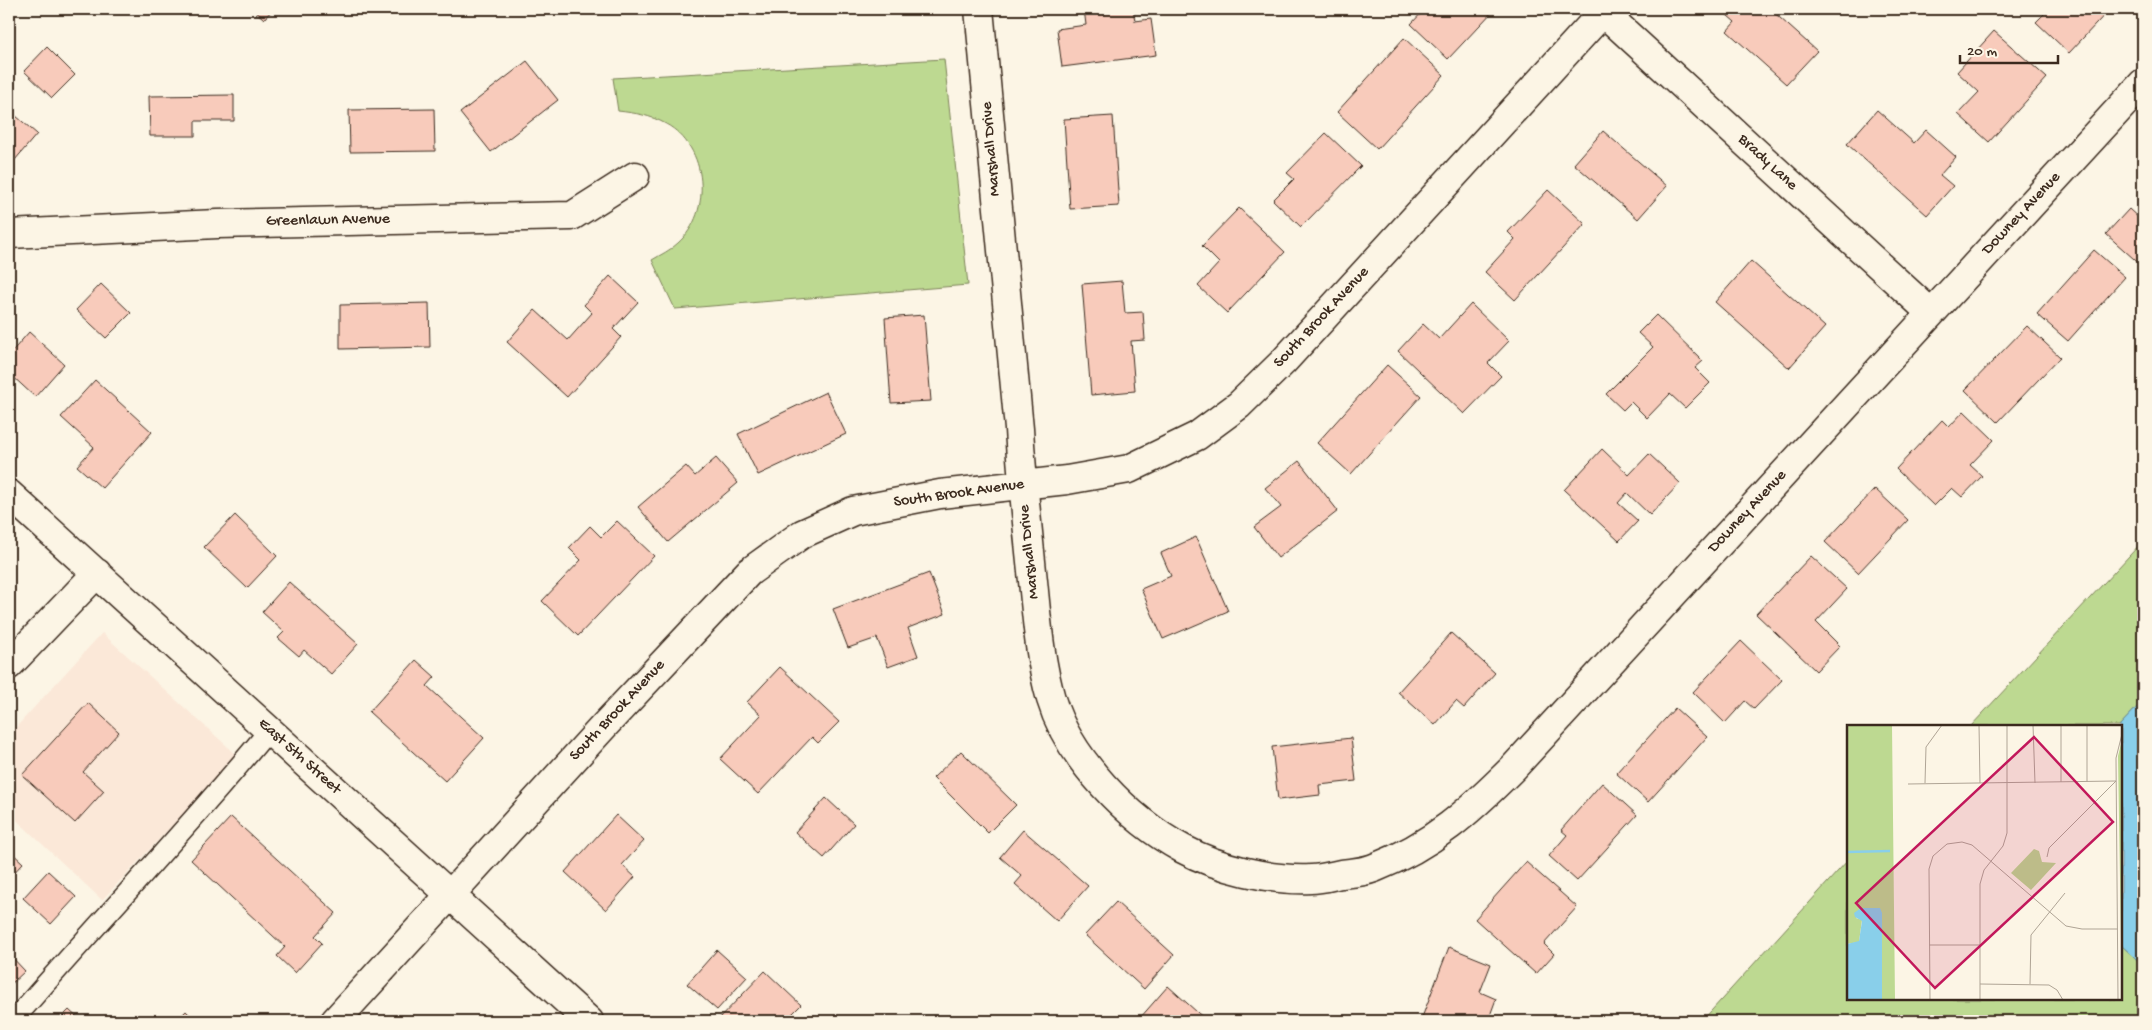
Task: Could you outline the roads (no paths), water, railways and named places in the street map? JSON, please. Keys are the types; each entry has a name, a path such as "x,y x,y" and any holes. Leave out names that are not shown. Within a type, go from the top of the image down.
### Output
{"street":[{"name":"Marshall Drive","path":"979,9 1039,641 1052,700 1070,741 1098,781 1132,814 1183,849 1210,861 1257,875 1311,879"},
{"name":"South Brook Avenue","path":"335,1021 603,727 748,572 802,534 853,511 940,494 1129,469 1197,436 1239,405 1283,362 1605,10"},
{"name":"Brady Lane","path":"1605,10 1931,313"},
{"name":"Downey Avenue","path":"1311,879 1372,869 1434,838 1471,810 1521,760 2143,83"},
{"name":"Greenlawn Avenue","path":"9,234 217,224 572,216 635,176"},
{"name":"East 5th Street","path":"9,494 588,1021"},
{"path":"9,665 97,573"}],"lane":[{"path":"13,1021 88,934 216,795 269,730"}],"water":[{"path":"2143,701 2143,965 2122,946 2122,725 2120,725"}]}
